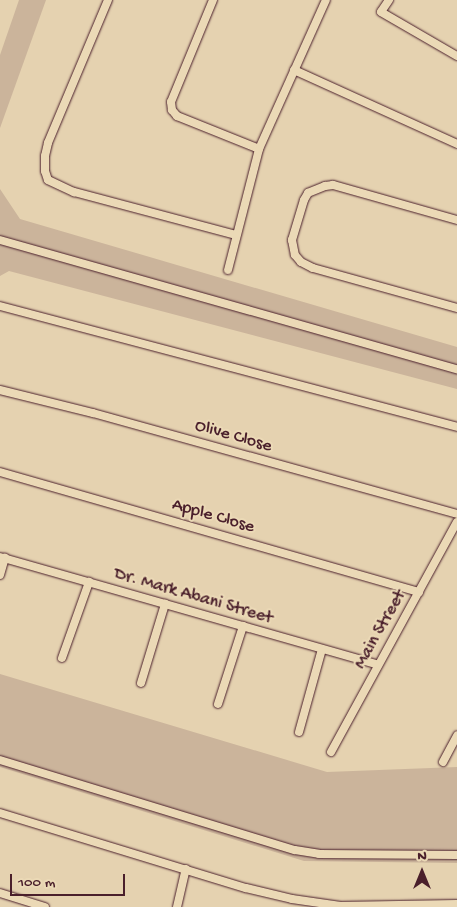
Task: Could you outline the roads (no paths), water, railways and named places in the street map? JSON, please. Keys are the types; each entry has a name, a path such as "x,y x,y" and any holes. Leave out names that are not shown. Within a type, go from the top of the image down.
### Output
{"street":[{"path":"108,0 48,143 45,156 45,171 48,180 74,192 236,236"},
{"path":"213,0 171,102 172,110 177,116 259,148"},
{"path":"228,270 259,148 326,0"},
{"path":"389,0 381,12 457,56"},
{"path":"294,70 457,144"},
{"path":"457,220 333,185 308,193 304,200 292,240 295,255 301,262 313,268 457,308"},
{"path":"0,240 457,369"},
{"path":"0,306 457,427"},
{"name":"Olive Close","path":"0,390 94,413 457,514"},
{"name":"Apple Close","path":"0,472 419,592"},
{"name":"Main Street","path":"331,752 457,522"},
{"path":"0,575 2,558"},
{"name":"Dr. Mark Abani Street","path":"2,558 378,665"},
{"path":"62,658 88,582"},
{"path":"141,683 165,604"},
{"path":"218,704 243,626"},
{"path":"299,732 322,649"},
{"path":"443,762 457,736"},
{"path":"0,760 295,850 319,854 457,855"},
{"path":"0,812 246,888 320,905 457,904"},
{"path":"177,907 186,869"},
{"path":"0,893 45,907"}]}
